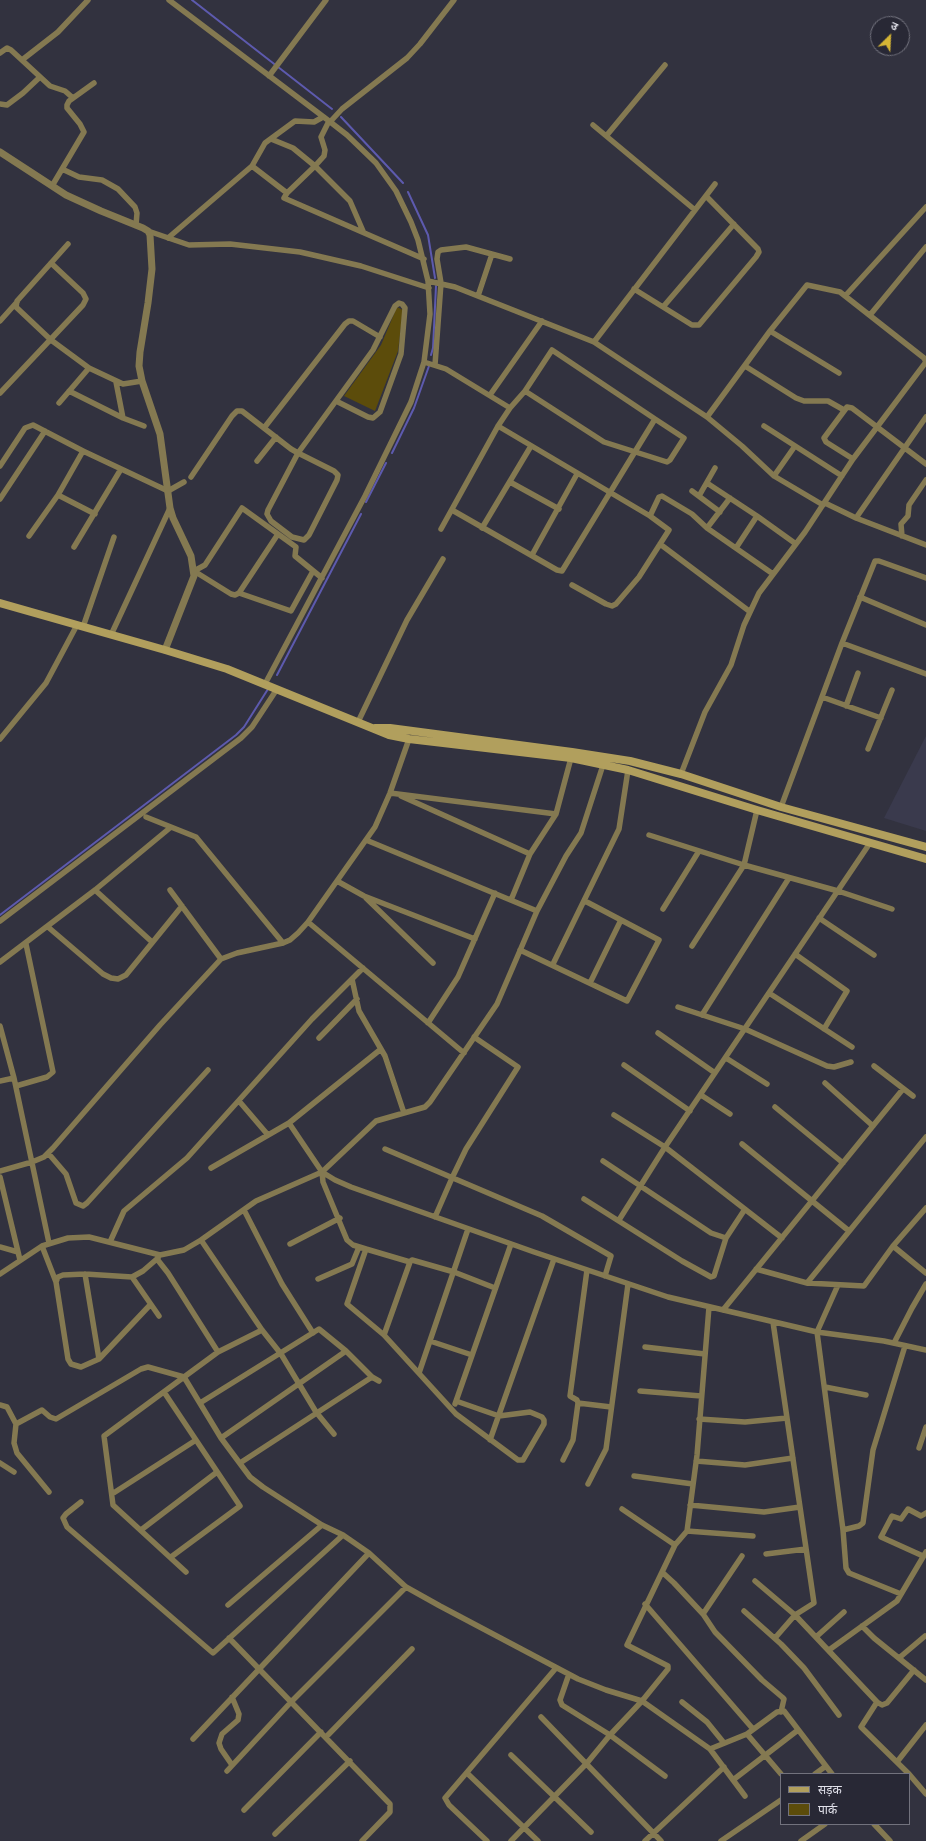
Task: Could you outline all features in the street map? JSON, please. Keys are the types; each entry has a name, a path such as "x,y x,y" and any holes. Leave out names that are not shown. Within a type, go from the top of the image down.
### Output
{"main road":[{"path":"0,603 227,669 389,735 409,739 571,758 628,770 757,810 926,859"},
{"path":"371,728 390,728 630,761 681,774 781,807 926,847"}],"street":[{"path":"22,60 58,32 88,0"},
{"path":"169,0 330,122 372,159 396,191 414,228 424,259 429,288 430,314 424,362 410,402 322,578 265,684"},
{"path":"269,76 326,0"},
{"path":"424,259 363,231 284,198 287,193 315,166 325,153 322,137 330,122 342,109 408,58 454,0"},
{"path":"0,53 7,48 50,86 66,91 73,98"},
{"path":"607,135 665,65"},
{"path":"0,104 5,105 13,100 40,77"},
{"path":"52,186 84,132 80,124 67,108 69,101 94,83"},
{"path":"168,238 252,166 264,143 295,121 314,122 323,117"},
{"path":"593,125 607,135 695,210"},
{"path":"271,139 293,148 315,166 350,202 363,231"},
{"path":"0,152 52,186 83,203 148,231 190,245 230,244 300,252 361,266 429,288"},
{"path":"252,166 287,193"},
{"path":"62,169 79,177 102,180 118,189 135,207 137,214 136,225"},
{"path":"594,342 716,184"},
{"path":"634,289 692,325 701,324 758,254 758,249 706,196"},
{"path":"846,295 926,208"},
{"path":"663,307 734,224"},
{"path":"148,231 152,269 139,366 142,381 160,434 170,508 173,518 191,556 194,570 192,585 165,650"},
{"path":"0,321 68,244"},
{"path":"435,365 441,283 436,255 441,250 466,247 510,259"},
{"path":"870,315 926,247"},
{"path":"478,296 492,254"},
{"path":"0,394 83,305 86,299 83,293 51,263"},
{"path":"428,281 441,283 478,296 594,342 707,417 742,446 774,476 824,504 926,546"},
{"path":"681,774 705,712 730,665 749,611 759,593 796,544 853,459 926,362 924,358 846,295 836,290 810,285 805,286 770,330 707,417"},
{"path":"17,302 16,307 19,312 51,340 89,368 116,382 129,384 142,381"},
{"path":"191,477 237,411 242,411 298,453 334,471 338,475 312,529 304,540 292,537 271,521 267,514 298,453 380,337 395,306 399,303 402,304 405,308 401,354 380,412 372,418 368,417 336,401"},
{"path":"264,428 345,324 349,321 353,321 380,337"},
{"path":"490,396 542,321"},
{"path":"770,330 839,373"},
{"path":"441,529 498,426 510,408 525,391 552,350 683,436 683,440 670,460 667,462 604,442 525,391"},
{"path":"424,362 446,369 510,408"},
{"path":"745,366 796,398 804,401 828,401 844,410"},
{"path":"59,403 89,368"},
{"path":"116,382 123,418"},
{"path":"69,392 123,418 144,426"},
{"path":"853,459 826,442 824,438 844,410 850,406 926,464"},
{"path":"856,518 926,417"},
{"path":"452,510 562,571 656,419"},
{"path":"0,466 28,425 33,425 168,491"},
{"path":"498,426 650,516 669,530 640,577 616,604 612,606 606,604 572,585"},
{"path":"764,426 842,476"},
{"path":"0,500 45,431"},
{"path":"257,461 276,437"},
{"path":"482,528 531,446"},
{"path":"774,476 795,446"},
{"path":"29,536 58,495 83,450"},
{"path":"699,496 715,468"},
{"path":"74,547 121,469"},
{"path":"532,555 559,509 577,474"},
{"path":"902,536 901,524 908,516 911,502 926,480"},
{"path":"168,491 184,482"},
{"path":"510,482 559,509"},
{"path":"707,483 796,544"},
{"path":"692,491 720,512"},
{"path":"58,495 95,514"},
{"path":"650,516 659,497 662,496 692,514 707,528 773,574"},
{"path":"707,528 730,498"},
{"path":"111,635 170,508"},
{"path":"194,570 205,564 242,508 296,547 295,556 322,578"},
{"path":"736,548 757,516"},
{"path":"239,593 278,534"},
{"path":"0,739 46,683 80,626 114,537"},
{"path":"660,544 749,611"},
{"path":"358,722 407,620 443,559"},
{"path":"781,807 842,643 875,561 879,561 926,578"},
{"path":"194,570 231,594 235,595 239,593 291,611 313,571"},
{"path":"860,597 926,626"},
{"path":"842,643 926,674"},
{"path":"846,706 858,673"},
{"path":"0,921 241,738 252,727 277,689"},
{"path":"868,750 892,690"},
{"path":"822,697 881,718"},
{"path":"0,1170 32,1162 48,1153 221,959 237,953 283,943 290,940 308,922 375,827 393,793 409,739"},
{"path":"511,900 530,854 556,814 571,758"},
{"path":"56,1282 58,1277 63,1275 84,1274 132,1278 138,1275 159,1257 184,1250 201,1240 256,1201 322,1172 376,1121 425,1107 430,1102 497,1004 537,911 580,833 603,765"},
{"path":"553,964 619,829 628,770"},
{"path":"393,793 556,814"},
{"path":"393,793 530,854"},
{"path":"692,946 744,865 757,810"},
{"path":"146,817 185,831 196,837 283,943"},
{"path":"0,962 26,944 95,890 171,827"},
{"path":"649,835 744,865 838,891 892,909"},
{"path":"366,840 537,911"},
{"path":"619,1220 700,1095 870,843"},
{"path":"663,909 700,851"},
{"path":"702,1015 789,878"},
{"path":"337,881 364,896 475,939"},
{"path":"95,890 152,942"},
{"path":"170,890 221,959"},
{"path":"428,1023 458,977 495,893"},
{"path":"364,896 433,963"},
{"path":"520,950 553,964 628,1001 659,940 585,901"},
{"path":"48,927 110,978 118,979 126,975 182,906"},
{"path":"819,918 874,955"},
{"path":"590,983 621,920"},
{"path":"308,922 464,1053"},
{"path":"16,1086 48,1078 52,1072 26,944"},
{"path":"795,954 847,991 824,1029"},
{"path":"110,1242 124,1211 187,1158 312,1019 363,968"},
{"path":"352,979 359,1011 386,1056 404,1113"},
{"path":"769,993 852,1047"},
{"path":"318,1038 357,999"},
{"path":"678,1006 745,1030 827,1066 834,1067 851,1062"},
{"path":"0,1026 16,1086 49,1244"},
{"path":"658,1033 715,1073"},
{"path":"435,1217 466,1149 518,1067 474,1037"},
{"path":"210,1168 289,1123 381,1049"},
{"path":"726,1058 767,1084"},
{"path":"624,1065 690,1111"},
{"path":"874,1066 913,1096"},
{"path":"48,1153 66,1174 76,1203 83,1206 208,1070"},
{"path":"0,1081 14,1078"},
{"path":"825,1083 873,1126"},
{"path":"723,1310 903,1089"},
{"path":"700,1095 730,1114"},
{"path":"239,1101 268,1136"},
{"path":"775,1108 843,1163"},
{"path":"614,1115 665,1148 782,1238"},
{"path":"289,1123 322,1172 351,1188 668,1297 817,1332 894,1343 926,1350"},
{"path":"807,1283 926,1137"},
{"path":"742,1144 849,1231"},
{"path":"385,1149 542,1216 611,1256 605,1276"},
{"path":"604,1161 711,1233 726,1238"},
{"path":"322,1172 323,1182 340,1218 348,1240 352,1245 410,1262 415,1260 454,1272 495,1288"},
{"path":"0,1178 20,1260"},
{"path":"584,1199 619,1220 682,1262 712,1277 726,1238 745,1209"},
{"path":"756,1269 807,1283 864,1286 893,1246 926,1208"},
{"path":"244,1210 282,1284 313,1333"},
{"path":"290,1244 340,1218"},
{"path":"419,1373 468,1229"},
{"path":"0,1274 42,1246 58,1240 79,1236 110,1242 159,1257 218,1352"},
{"path":"201,1240 280,1354 316,1412 334,1434"},
{"path":"452,1410 511,1244"},
{"path":"0,1246 18,1252"},
{"path":"42,1246 56,1282 68,1359 71,1364 81,1367 99,1359 150,1305"},
{"path":"893,1246 926,1273"},
{"path":"318,1279 352,1264 358,1247"},
{"path":"366,1249 347,1304 384,1335 452,1410 490,1440 518,1460 522,1461 545,1422 542,1417 530,1412 499,1416 456,1401"},
{"path":"490,1440 554,1259"},
{"path":"384,1335 410,1262"},
{"path":"563,1460 573,1440 578,1403 577,1400 570,1396 587,1270"},
{"path":"84,1274 99,1359"},
{"path":"132,1278 159,1316"},
{"path":"588,1484 606,1449 628,1284"},
{"path":"894,1343 926,1284"},
{"path":"838,1285 817,1332 847,1571 901,1594"},
{"path":"511,1841 587,1763 610,1735 642,1701 668,1666 627,1645 645,1604 675,1545 687,1531 696,1461 709,1307"},
{"path":"773,1322 814,1603 795,1615 775,1638"},
{"path":"200,1403 320,1329 346,1351 372,1377 379,1381"},
{"path":"186,1572 113,1504 104,1436 218,1352 262,1330"},
{"path":"430,1341 472,1355"},
{"path":"843,1530 859,1526 863,1523 873,1450 905,1346"},
{"path":"645,1347 705,1354"},
{"path":"220,1438 299,1385 346,1351"},
{"path":"16,1424 42,1410 56,1419 141,1369 148,1368 184,1377 220,1438 250,1477 263,1487 322,1525 344,1535 368,1553 406,1587 556,1668 606,1690 642,1701 710,1749 745,1796"},
{"path":"240,1463 316,1412 372,1377"},
{"path":"824,1387 866,1395"},
{"path":"640,1391 701,1396"},
{"path":"164,1392 240,1506 171,1557"},
{"path":"578,1403 611,1406"},
{"path":"0,1405 7,1407 16,1424 14,1443 17,1452 49,1492"},
{"path":"699,1419 745,1422 787,1418"},
{"path":"919,1448 926,1427"},
{"path":"112,1494 196,1440"},
{"path":"696,1461 745,1465 793,1458"},
{"path":"0,1463 14,1472"},
{"path":"141,1530 217,1472"},
{"path":"634,1476 693,1484"},
{"path":"82,1502 66,1514 64,1518 67,1526 213,1653 344,1535"},
{"path":"690,1505 764,1512 800,1507"},
{"path":"622,1509 675,1545"},
{"path":"829,1650 897,1601 925,1554 881,1536 892,1516 901,1519 908,1509 921,1516 926,1513"},
{"path":"228,1605 322,1525"},
{"path":"687,1531 753,1536"},
{"path":"766,1554 806,1549"},
{"path":"193,1739 368,1553"},
{"path":"702,1614 742,1556"},
{"path":"662,1572 702,1614 715,1632 762,1680 784,1699 781,1712"},
{"path":"755,1581 795,1615 877,1702 882,1705 887,1703 914,1670"},
{"path":"227,1771 291,1702 406,1587"},
{"path":"645,1604 753,1729"},
{"path":"744,1611 775,1638 804,1668 839,1715"},
{"path":"816,1637 844,1612"},
{"path":"862,1626 874,1638 926,1680"},
{"path":"899,1658 925,1636"},
{"path":"229,1638 388,1801 391,1807 390,1812 362,1841"},
{"path":"326,1737 412,1649"},
{"path":"486,1841 446,1801 446,1796 556,1668"},
{"path":"569,1674 560,1703 564,1707 610,1735 665,1776"},
{"path":"232,1698 238,1714 238,1720 222,1734 219,1743 221,1749 232,1765"},
{"path":"682,1702 707,1722 724,1743"},
{"path":"877,1702 861,1727 908,1773"},
{"path":"710,1749 747,1734 777,1712 784,1711 831,1773"},
{"path":"541,1717 661,1841"},
{"path":"897,1762 926,1725"},
{"path":"733,1780 798,1730"},
{"path":"244,1810 321,1732"},
{"path":"747,1734 780,1773"},
{"path":"511,1755 591,1832"},
{"path":"275,1834 350,1761"},
{"path":"816,1773 826,1766"},
{"path":"646,1841 724,1768"},
{"path":"467,1772 538,1841"},
{"path":"910,1775 926,1794"},
{"path":"722,1841 780,1801"},
{"path":"801,1841 824,1825"},
{"path":"875,1825 890,1841"}],"shaded area":[{"path":"926,736 926,831 884,818"}],"green space":[{"path":"397,307 403,310 398,351 375,411 344,396 381,345"}],"waterway":[{"path":"192,0 332,109"},
{"path":"341,117 403,183"},
{"path":"408,192 428,235 435,278"},
{"path":"431,355 433,348 436,286"},
{"path":"392,453 414,408 429,366"},
{"path":"366,502 386,463"},
{"path":"277,675 361,514"},
{"path":"0,915 236,735 244,727 268,689"}]}
